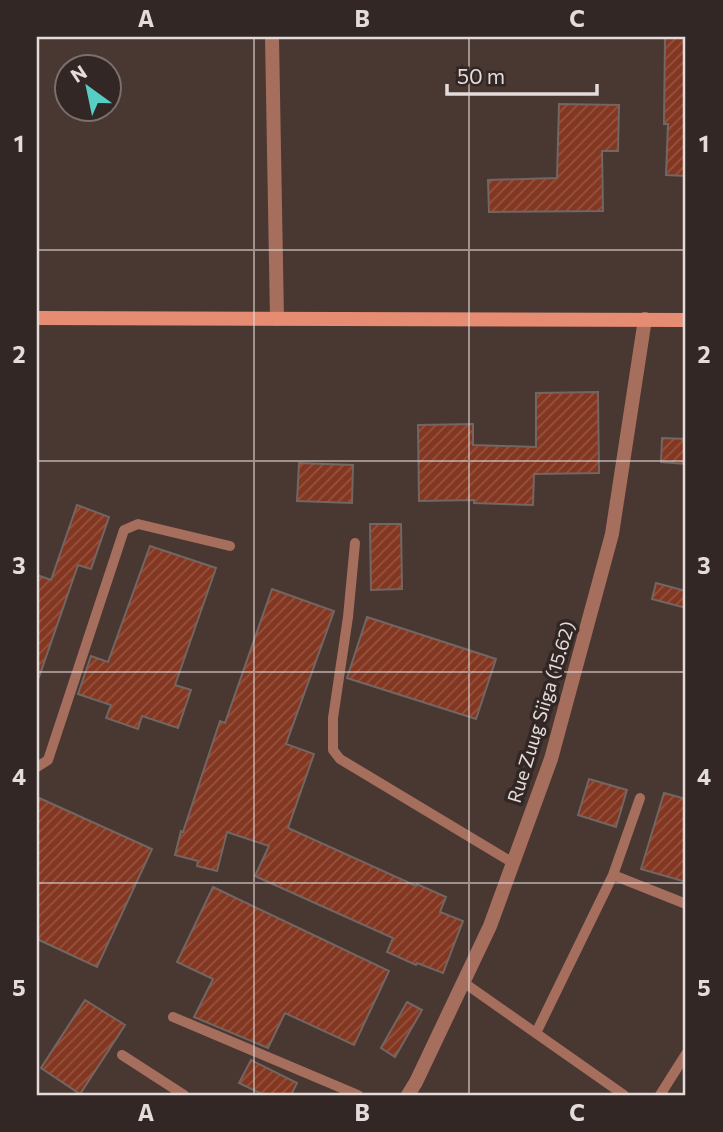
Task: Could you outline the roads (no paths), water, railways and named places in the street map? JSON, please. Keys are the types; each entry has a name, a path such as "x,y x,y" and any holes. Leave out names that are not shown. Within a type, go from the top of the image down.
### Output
{"main road":[{"path":"37,318 686,320"}],"street":[{"path":"272,37 277,319"},
{"name":"Rue Zuug Siiga (15.62)","path":"408,1095 490,926 551,759 612,534 645,318"}],"lane":[{"path":"37,767 48,760 124,530 138,524 230,546"},
{"path":"355,544 348,617 333,718 333,750 340,759 513,863"},
{"path":"536,1033 613,875 639,798"},
{"path":"613,875 686,904"},
{"path":"464,982 624,1095"},
{"path":"173,1017 358,1095"},
{"path":"660,1095 686,1054"},
{"path":"122,1055 184,1095"}]}
